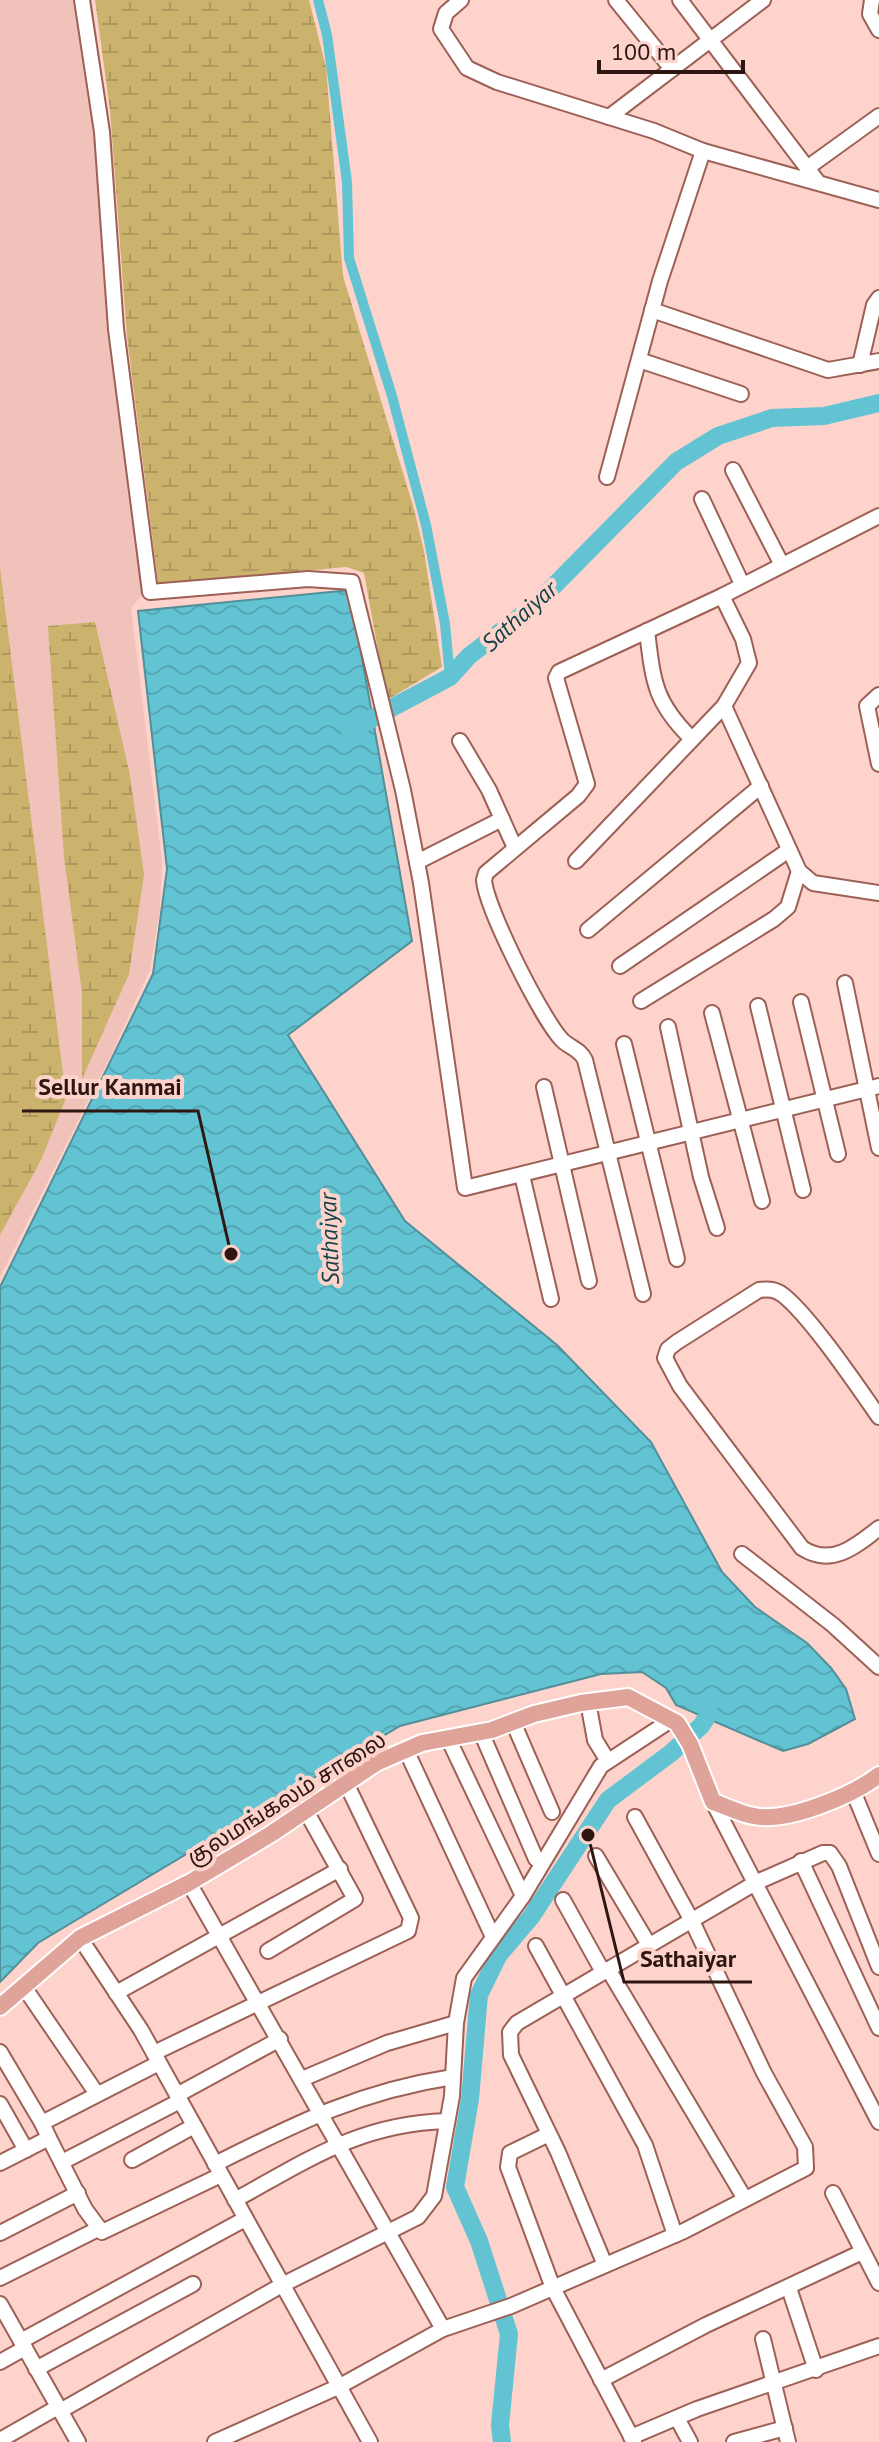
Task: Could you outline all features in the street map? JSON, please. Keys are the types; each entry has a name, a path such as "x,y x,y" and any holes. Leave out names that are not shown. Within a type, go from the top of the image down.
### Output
{"main road":[{"name":"குலமங்கலம் சாலை","path":"0,2007 80,1938 189,1883 306,1811 376,1763 406,1750 588,1702 628,1697 674,1722"},
{"path":"674,1722 690,1744 713,1802 757,1817 802,1811 853,1791 879,1775"}],"street":[{"path":"82,0 102,132 116,329 150,592 308,579 352,582 417,862 465,1188 874,1088"},
{"path":"461,0 446,13 441,29 467,68 497,82 703,151 879,200"},
{"path":"616,0 672,69"},
{"path":"680,0 817,181"},
{"path":"872,0 870,14 879,30"},
{"path":"609,117 753,3"},
{"path":"807,168 879,116"},
{"path":"607,477 652,310 703,151"},
{"path":"860,365 879,298"},
{"path":"652,310 828,370 879,361"},
{"path":"639,360 741,394"},
{"path":"733,470 781,563"},
{"path":"702,499 742,584"},
{"path":"643,1294 609,1155 578,1051 562,1040 513,953 485,888 486,873 578,796 587,784 557,674 722,596 781,563 879,516"},
{"path":"576,861 724,706 749,663 743,639 722,596"},
{"path":"647,631 653,682 660,701 691,738"},
{"path":"879,695 867,706 866,715 879,764"},
{"path":"724,706 799,871 813,883 879,893"},
{"path":"460,741 515,848"},
{"path":"588,930 761,786"},
{"path":"417,862 502,819"},
{"path":"620,966 789,850"},
{"path":"641,1001 774,919 788,907 799,871"},
{"path":"845,983 874,1088 879,1148"},
{"path":"801,1002 838,1154"},
{"path":"758,1006 803,1190"},
{"path":"712,1013 762,1201"},
{"path":"668,1027 717,1228"},
{"path":"624,1044 677,1259"},
{"path":"544,1087 589,1281"},
{"path":"522,1175 551,1299"},
{"path":"879,1417 798,1311 780,1293 770,1289 759,1290 677,1342 668,1349 665,1358 680,1386 802,1548 816,1557 839,1555 879,1528"},
{"path":"742,1554 833,1625 879,1667"},
{"path":"588,1702 595,1740 608,1761"},
{"path":"513,1722 552,1812"},
{"path":"0,2440 282,2285 418,2217 429,2206 434,2196 453,2077 456,2023 464,1978 523,1896 588,1784 608,1761 674,1722"},
{"path":"481,1732 536,1859"},
{"path":"448,1738 523,1896"},
{"path":"406,1750 493,1937"},
{"path":"42,2123 259,2003 401,1935 411,1925 346,1783"},
{"path":"853,1791 879,1854"},
{"path":"713,1802 873,2097 879,2122"},
{"path":"268,1951 353,1902 354,1894 306,1811"},
{"path":"215,2442 340,2386 443,2329 511,2306 675,2235 806,2168 808,2160 692,1921 635,1817"},
{"path":"605,2265 558,2152 547,2135 508,2046 510,2032 517,2023 757,1882 823,1853 835,1859 879,1967"},
{"path":"596,1856 649,1945"},
{"path":"801,1861 879,2028"},
{"path":"116,1993 340,1869"},
{"path":"189,1883 443,2329"},
{"path":"563,1900 745,2199"},
{"path":"80,1938 157,2058 370,2442"},
{"path":"536,1946 645,2145 675,2235"},
{"path":"24,1987 97,2094"},
{"path":"302,2079 387,2043 456,2023"},
{"path":"62,2162 280,2039"},
{"path":"0,2052 98,2229"},
{"path":"0,2278 98,2229 114,2229 320,2112 388,2088 453,2077"},
{"path":"0,2104 26,2150"},
{"path":"235,2200 338,2144 405,2122 446,2121"},
{"path":"132,2160 194,2126"},
{"path":"547,2135 510,2153 507,2159 553,2288 633,2440 677,2418 879,2346"},
{"path":"0,2163 49,2138"},
{"path":"0,2233 78,2193"},
{"path":"833,2193 879,2283"},
{"path":"0,2362 23,2345 245,2219"},
{"path":"601,2380 706,2325 862,2252"},
{"path":"36,2369 193,2284"},
{"path":"789,2288 816,2370"},
{"path":"0,2304 78,2442"},
{"path":"734,2442 786,2435 763,2339"},
{"path":"677,2418 690,2442"}],"shaded area":[{"path":"0,0 92,0 107,113 126,343 154,581 131,608 162,861 160,909 150,969 113,1051 0,1277"}],"green space":[{"path":"95,0 309,0 326,67 343,276 414,509 424,551 442,667 387,700 364,573 346,567 163,585 158,582 127,337 110,110"},
{"path":"0,568 66,1098 41,1160 0,1235"},
{"path":"95,622 130,775 144,875 129,974 82,1079 82,993 64,857 48,626"}],"water":[{"path":"350,590 412,941 288,1035 405,1221 557,1345 651,1442 722,1572 755,1607 807,1643 831,1668 846,1689 855,1719 808,1744 783,1751 676,1705 666,1688 642,1672 601,1674 400,1726 38,1943 0,1982 0,1287 153,974 167,869 138,611"}],"waterway":[{"path":"318,0 327,35 347,182 349,258 392,396 426,525 445,624 450,677"},
{"name":"Sathaiyar","path":"350,730 450,677 469,656 535,605 676,462 718,436 772,418 824,416 879,403"},
{"name":"Sathaiyar","path":"502,2442 500,2425 509,2334 479,2241 455,2187 470,2099 479,1995 498,1956 531,1917 608,1800 671,1753 701,1726 707,1717 711,1697"}],"place":[{"name":"Sellur Kanmai","path":"231,1254"},
{"name":"Sathaiyar","path":"588,1835"}]}
